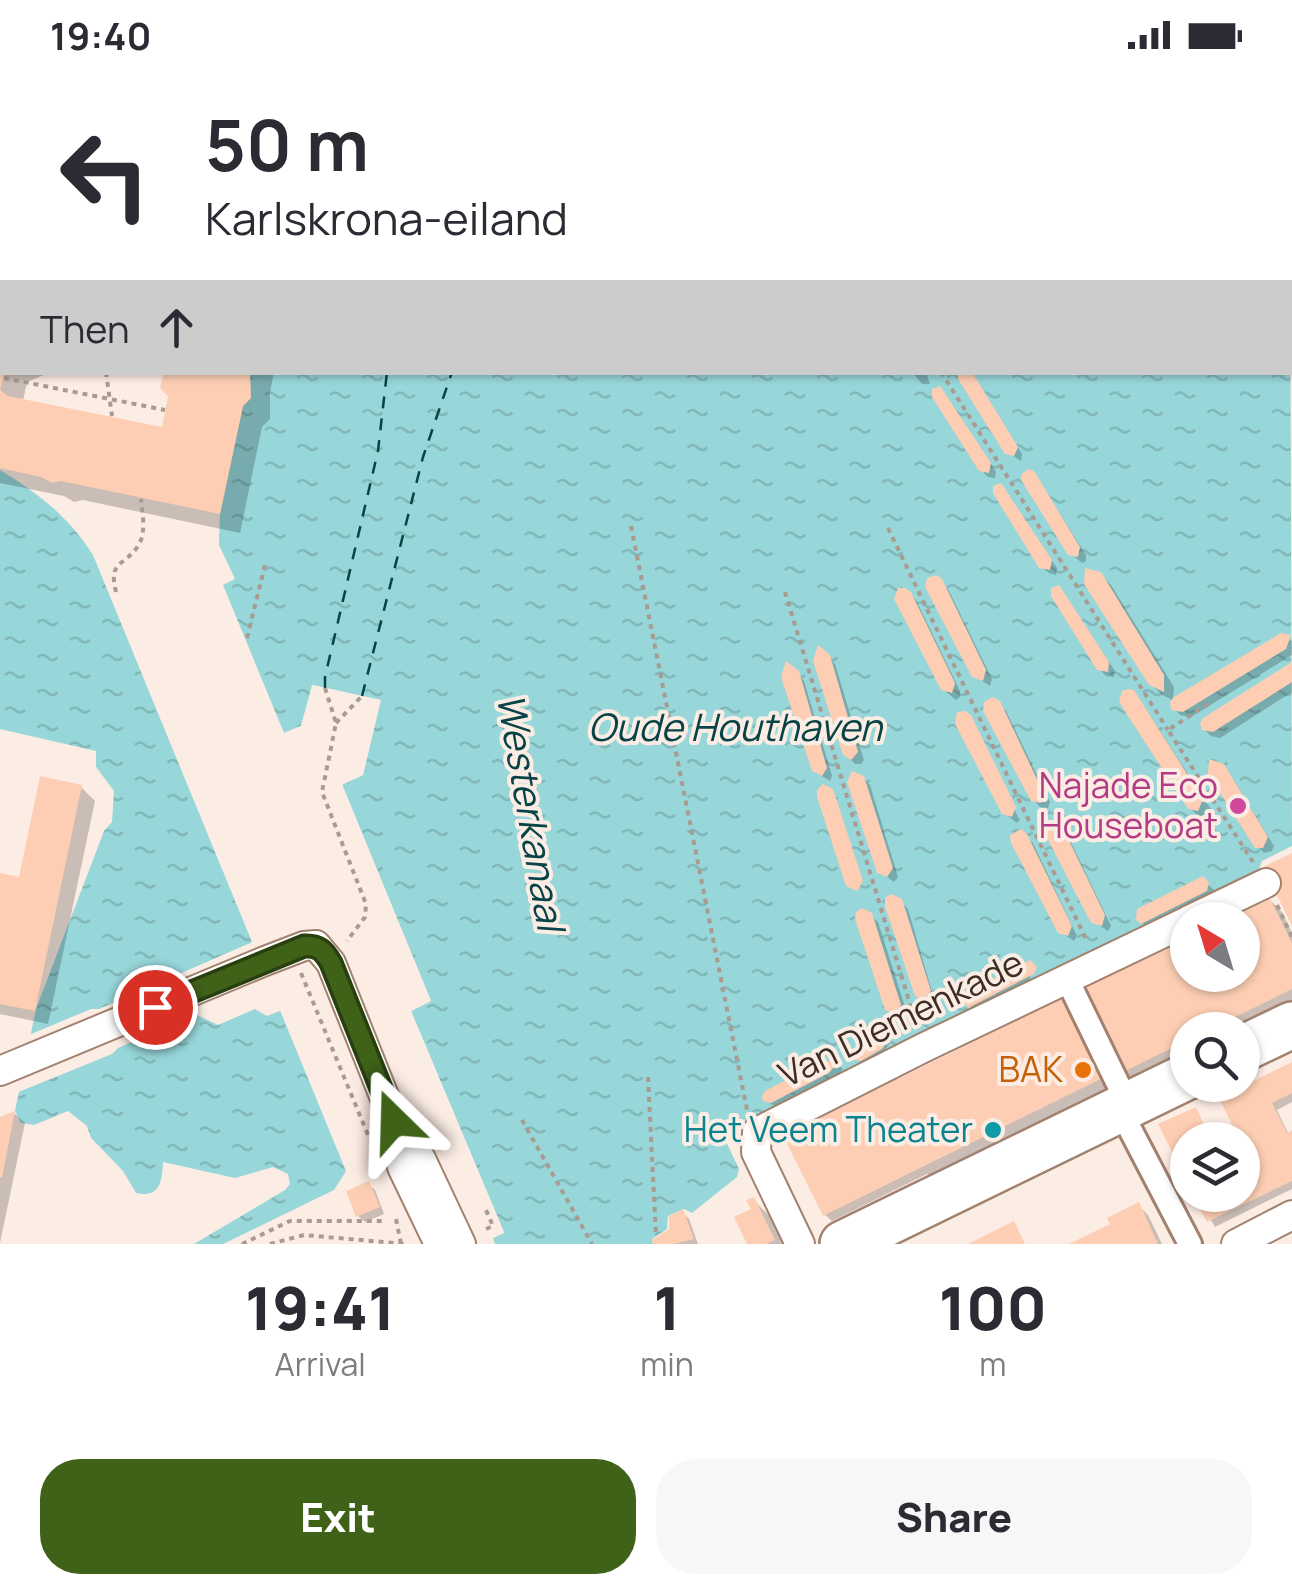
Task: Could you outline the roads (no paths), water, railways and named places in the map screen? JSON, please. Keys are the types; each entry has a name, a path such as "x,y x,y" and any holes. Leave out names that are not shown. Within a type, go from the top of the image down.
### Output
{"main road":[{"path":"1260,1040 1292,1025"},
{"path":"843,1244 1170,1085"}],"street":[{"name":"Van Diemenkade","path":"1226,902 1266,883"},
{"name":"Van Diemenkade","path":"800,1244 756,1152 757,1132 1170,929"},
{"path":"4,1070 278,956 316,946 324,952 394,1121 402,1166 439,1244"},
{"path":"1066,979 1120,1086"},
{"path":"394,1121 421,1159 461,1244"},
{"path":"1130,1128 1190,1244"},
{"path":"1236,1244 1292,1216"}],"water":[{"name":"Oude Houthaven","path":"250,375 1291,375 1292,846 1262,861 1259,869 1192,902 1170,902 1170,913 722,1133 739,1169 737,1177 692,1213 684,1209 668,1216 667,1229 652,1239 653,1244 495,1244 493,1238 504,1232 411,1011 431,1001 342,784 363,775 380,700 313,685 301,726 284,733 223,585 235,579 219,545 220,514"},
{"path":"0,470 52,507 93,555 346,1171 334,1190 223,1244 194,1244 285,1190 290,1184 288,1174 273,1167 235,1178 163,1162 155,1191 136,1193 123,1171 91,1138 87,1126 68,1111 34,1125 21,1123 15,1111 36,1009 104,831 112,822 114,791 96,767 96,751 0,729"}],"place":[{"name":"Najade Eco Houseboat","path":"1238,806"},
{"name":"BAK","path":"1083,1070"},
{"name":"Het Veem Theater","path":"993,1130"}],"water label":[{"name":"Westerkanaal","path":"530,812"}]}
